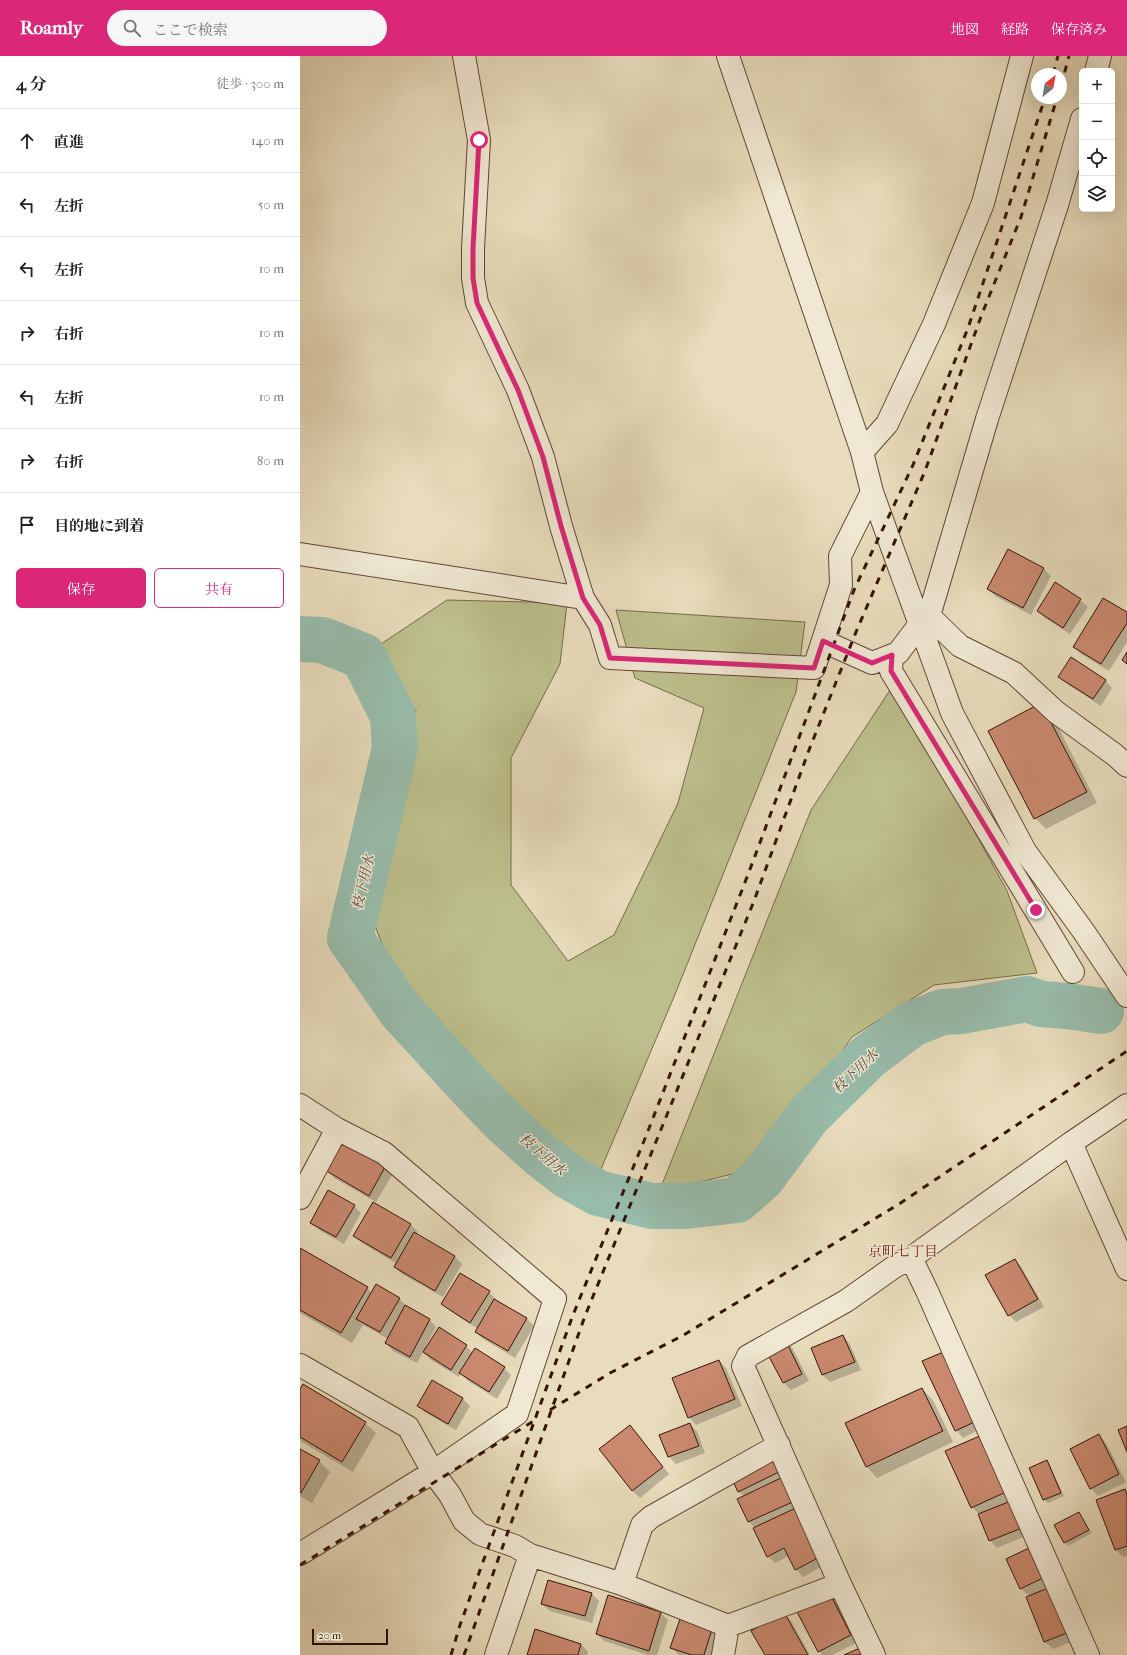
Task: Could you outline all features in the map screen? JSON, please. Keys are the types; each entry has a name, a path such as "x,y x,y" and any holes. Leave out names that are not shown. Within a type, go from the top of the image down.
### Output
{"street":[{"path":"464,56 479,140 473,248 473,278 477,303 518,390 543,457 561,526 583,598 600,625 610,658 814,668 841,585 840,556 872,492"},
{"path":"728,56 862,452 872,492 924,620 952,713 1025,851 1084,932 1127,996"},
{"path":"862,452 887,424 934,324 983,203 1022,56"},
{"path":"1097,68 1100,56"},
{"path":"823,641 872,663 898,653 924,620 987,419 1057,205 1079,129"},
{"path":"300,554 583,598"},
{"path":"924,620 960,646 1014,673 1056,712 1115,755 1127,766"},
{"path":"892,655 891,671 1073,972"},
{"path":"300,1105 337,1129 384,1153 555,1298 517,1414 433,1472 300,1554"},
{"path":"874,1655 840,1584 743,1366 748,1356 846,1301 910,1258 1127,1105"},
{"path":"300,1198 337,1129"},
{"path":"1071,1144 1127,1269"},
{"path":"910,1258 933,1306 1088,1655"},
{"path":"300,1365 408,1427 433,1472 450,1495 464,1521 480,1534 515,1546 530,1555 622,1584 728,1626 840,1584"},
{"path":"622,1584 642,1525 651,1517 779,1445"},
{"path":"496,1655 530,1555"},
{"path":"723,1655 728,1626"}],"green space":[{"path":"447,600 567,603 560,664 511,758 511,885 568,961 614,935 678,803 704,708 635,678 616,610 805,622 796,692 676,992 593,1188 497,1105 405,1002 371,916 416,711 372,650"},
{"path":"894,684 1007,891 1037,973 934,985 852,1037 761,1167 659,1192 811,810"}],"building":[{"path":"1008,549 1044,568 1023,608 987,589"},
{"path":"1055,582 1081,599 1063,628 1037,611"},
{"path":"1103,598 1127,612 1127,623 1101,664 1073,647"},
{"path":"1127,652 1127,664 1122,660"},
{"path":"1071,657 1106,680 1093,699 1058,677"},
{"path":"1041,703 1087,792 1034,819 988,731"},
{"path":"342,1142 385,1167 369,1196 325,1170"},
{"path":"328,1190 355,1205 336,1237 310,1223"},
{"path":"373,1202 411,1224 391,1258 353,1236"},
{"path":"414,1232 455,1256 435,1291 394,1267"},
{"path":"300,1248 368,1287 341,1333 300,1310"},
{"path":"1015,1259 1038,1299 1008,1316 985,1275"},
{"path":"460,1273 490,1291 470,1323 441,1304"},
{"path":"376,1284 400,1298 380,1332 356,1319"},
{"path":"494,1299 527,1318 508,1351 475,1332"},
{"path":"405,1305 430,1319 410,1357 385,1343"},
{"path":"439,1327 467,1345 451,1370 423,1352"},
{"path":"843,1335 855,1362 822,1375 811,1348"},
{"path":"785,1339 802,1374 783,1383 765,1349"},
{"path":"475,1348 505,1367 489,1392 459,1373"},
{"path":"948,1350 981,1419 955,1431 922,1361"},
{"path":"719,1360 735,1399 688,1418 672,1378"},
{"path":"432,1380 463,1398 448,1424 417,1406"},
{"path":"303,1384 366,1422 342,1462 300,1437 300,1389"},
{"path":"922,1388 943,1431 866,1467 845,1423"},
{"path":"690,1423 699,1446 668,1457 659,1435"},
{"path":"630,1425 663,1467 632,1491 599,1449"},
{"path":"1127,1426 1127,1452 1118,1430"},
{"path":"1099,1434 1119,1474 1090,1489 1070,1449"},
{"path":"982,1435 1008,1491 971,1508 945,1451"},
{"path":"300,1449 320,1460 301,1493 300,1492"},
{"path":"775,1453 783,1470 738,1492 730,1475"},
{"path":"1047,1460 1061,1493 1043,1500 1029,1468"},
{"path":"785,1476 797,1500 748,1522 737,1499"},
{"path":"1125,1489 1127,1495 1127,1546 1115,1550 1096,1500"},
{"path":"1011,1501 1022,1528 989,1541 978,1514"},
{"path":"800,1506 824,1555 795,1570 784,1548 767,1557 753,1528"},
{"path":"1079,1512 1089,1530 1064,1543 1054,1525"},
{"path":"1029,1548 1043,1578 1020,1589 1006,1559"},
{"path":"548,1580 592,1593 585,1616 541,1604"},
{"path":"1053,1586 1072,1631 1044,1642 1026,1597"},
{"path":"830,1594 851,1635 818,1652 796,1610"},
{"path":"608,1595 661,1612 649,1651 596,1634"},
{"path":"784,1612 808,1655 765,1655 751,1631"},
{"path":"681,1616 713,1626 704,1655 692,1655 670,1648"},
{"path":"535,1629 581,1644 578,1655 527,1655"},
{"path":"862,1647 866,1655 844,1655"}],"waterway":[{"name":"枝下用水","path":"300,639 322,640 363,656 393,716 395,748 350,938 401,1011 504,1122 541,1155 568,1176 598,1193 652,1206 686,1206 737,1200 762,1178 808,1116 869,1056 912,1024 942,1012 962,1011 1027,999 1041,1004 1101,1011"}],"railway":[{"path":"1055,68 1058,56"},
{"path":"1066,68 1069,56"},
{"path":"451,1655 460,1625 573,1315 646,1136 749,872 854,590 913,465 968,328 1043,104"},
{"path":"464,1655 585,1316 754,901 809,750 856,632 925,471 982,314 1021,217 1055,104"},
{"path":"550,1410 610,1373 682,1336 899,1204 1127,1051"},
{"path":"300,1565 537,1419"}],"district":[{"name":"京町七丁目","path":"903,1251"}],"route":[{"path":"479,140 473,248 473,278 477,303 518,390 543,457 561,526 583,598 600,625 610,658 814,668 823,641 872,663 892,655 891,671 1036,910"}]}
